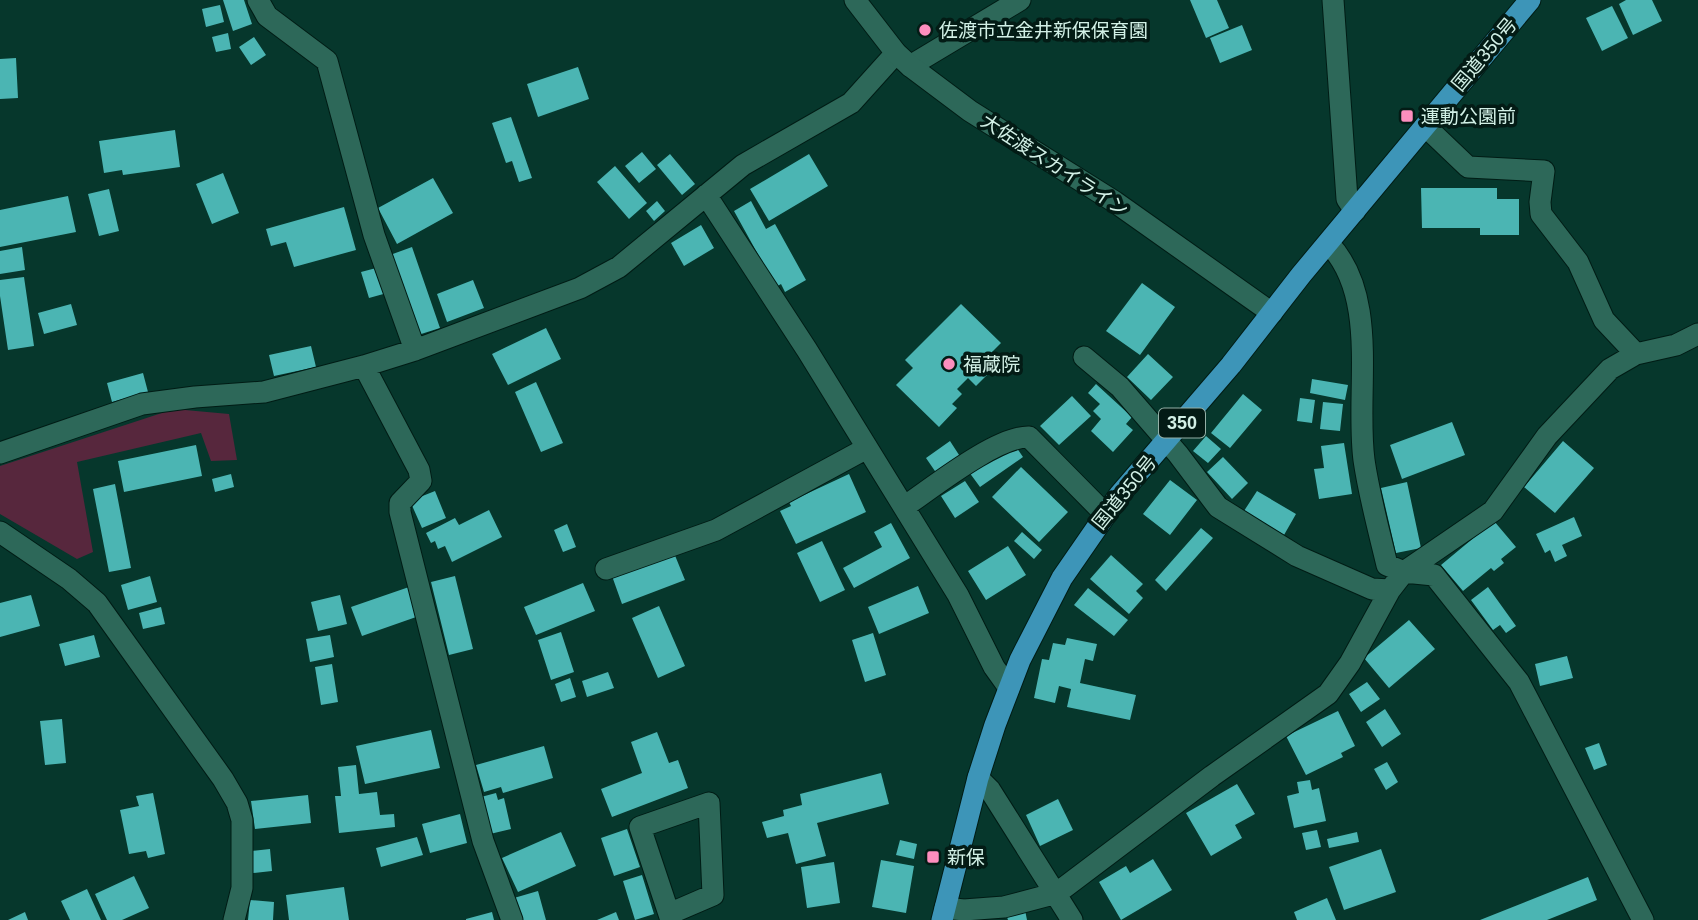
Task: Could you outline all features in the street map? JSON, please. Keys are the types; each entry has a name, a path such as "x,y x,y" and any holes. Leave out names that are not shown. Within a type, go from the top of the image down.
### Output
{"highway":[{"name":"国道350号","path":"944,914 978,778 1009,688 1032,634 1062,578 1105,514 1231,365 1424,126 1530,0"}],"street":[{"path":"258,0 267,16 327,61 374,235 415,350"},
{"name":"大佐渡スカイライン","path":"855,0 903,60 970,111 1115,202 1272,313"},
{"path":"0,453 142,404 264,392 364,366 415,350 580,288 619,267 743,165 851,103 903,60 1020,0"},
{"path":"1333,0 1347,198 1355,211"},
{"path":"1424,126 1468,167 1544,171 1541,214 1578,262 1604,320 1636,354"},
{"path":"706,195 807,350 904,507 958,595 994,667 1009,688"},
{"path":"1329,244 1341,257 1353,286 1360,318 1364,459 1387,565 1404,572 1434,575 1520,682 1643,920"},
{"path":"944,914 1003,907 1057,893 1212,776 1328,695 1350,663 1390,590 1404,572 1493,511 1547,436 1610,369 1636,354 1676,345 1698,334"},
{"path":"1084,357 1120,387 1218,507 1297,556 1372,589 1390,590"},
{"path":"364,366 419,470 421,481 400,503 400,512 483,841 512,920"},
{"path":"904,507 1000,443 1029,437 1105,514"},
{"path":"606,569 716,530 867,447"},
{"path":"0,532 69,579 97,603 223,779 237,803 242,820 242,888 234,920"},
{"path":"978,778 990,790 1072,920"},
{"path":"709,803 713,895 670,917 640,827 709,803"}],"shaded area":[{"path":"174,409 229,414 237,460 211,461 201,433 77,462 93,552 77,559 0,514 0,466"}],"building":[{"path":"223,0 244,0 252,24 233,31"},
{"path":"1190,0 1217,0 1229,28 1206,38"},
{"path":"1626,0 1652,0 1662,21 1633,35 1619,4"},
{"path":"220,5 224,22 206,27 202,9"},
{"path":"1612,6 1628,38 1602,51 1586,18"},
{"path":"1242,25 1252,50 1220,63 1210,38"},
{"path":"228,33 231,49 216,52 212,37"},
{"path":"254,37 266,55 251,65 239,47"},
{"path":"16,58 18,98 0,99 0,59"},
{"path":"578,67 589,99 538,117 527,84"},
{"path":"511,117 532,178 519,182 512,161 506,163 492,123"},
{"path":"175,130 180,167 123,175 122,170 104,173 99,141"},
{"path":"642,152 656,169 639,183 625,166"},
{"path":"670,154 695,184 682,195 657,165"},
{"path":"809,154 828,186 769,221 750,189"},
{"path":"615,166 647,203 629,219 597,182"},
{"path":"223,173 239,213 212,224 196,184"},
{"path":"433,178 453,213 397,244 378,208"},
{"path":"1421,188 1497,188 1497,199 1519,199 1519,235 1480,235 1480,228 1422,228"},
{"path":"109,189 119,231 99,236 88,194"},
{"path":"68,196 76,232 0,247 0,210"},
{"path":"657,201 665,211 654,221 646,211"},
{"path":"751,201 766,229 775,224 806,280 785,292 781,284 776,287 734,211"},
{"path":"344,207 356,250 294,267 286,242 271,246 266,229"},
{"path":"701,225 714,248 684,266 671,243"},
{"path":"22,247 25,270 0,274 0,251"},
{"path":"412,247 440,328 418,335 390,255"},
{"path":"380,267 387,293 369,298 361,272"},
{"path":"24,277 34,346 8,350 0,280"},
{"path":"473,280 484,308 447,322 437,294"},
{"path":"1142,283 1175,307 1140,355 1106,331"},
{"path":"71,304 77,325 44,334 38,313"},
{"name":"福蔵院","path":"961,304 1001,343 984,360 993,369 976,386 968,378 957,389 962,394 952,404 957,408 939,427 896,385 913,368 905,360"},
{"path":"546,328 561,359 508,385 492,354"},
{"path":"311,346 316,367 274,376 269,355"},
{"path":"1148,354 1173,377 1151,400 1127,377"},
{"path":"143,373 148,392 112,402 107,383"},
{"path":"1312,379 1348,385 1345,400 1310,393"},
{"path":"536,382 563,443 541,452 515,392"},
{"path":"1096,384 1132,417 1126,424 1133,430 1113,452 1091,431 1101,419 1093,411 1100,404 1088,393"},
{"path":"1243,394 1262,410 1230,448 1211,433"},
{"path":"1072,396 1091,416 1059,445 1040,426"},
{"path":"1300,398 1315,400 1312,423 1297,421"},
{"path":"1323,402 1343,404 1340,431 1320,429"},
{"path":"1452,422 1465,455 1402,479 1390,445"},
{"path":"1206,436 1221,449 1208,463 1193,451"},
{"path":"950,441 961,458 937,474 926,458"},
{"path":"1012,441 1023,457 980,487 969,472"},
{"path":"1563,441 1594,468 1555,513 1524,487"},
{"path":"1344,443 1352,494 1319,499 1314,469 1324,468 1321,446"},
{"path":"196,445 202,476 124,492 118,461"},
{"path":"1223,457 1248,483 1232,499 1207,472"},
{"path":"1021,467 1068,512 1039,542 992,497"},
{"path":"231,474 234,487 215,492 212,479"},
{"path":"849,474 866,512 796,544 780,511 791,506 789,502"},
{"path":"1170,480 1197,500 1170,535 1143,514"},
{"path":"965,481 979,502 955,518 941,496"},
{"path":"1407,482 1421,548 1396,553 1381,488"},
{"path":"115,484 131,568 109,572 93,489"},
{"path":"435,491 446,518 422,528 410,501"},
{"path":"1257,491 1296,514 1284,535 1244,511"},
{"path":"489,510 502,537 452,562 445,546 438,549 435,541 431,543 426,533 455,518 459,525"},
{"path":"1574,517 1582,536 1562,545 1567,556 1555,562 1550,550 1545,553 1536,534"},
{"path":"1494,521 1516,547 1501,559 1504,563 1494,571 1491,568 1463,591 1441,565"},
{"path":"891,523 910,558 854,588 843,568 882,547 874,532"},
{"path":"567,524 576,547 563,552 554,530"},
{"path":"1201,528 1213,538 1166,591 1155,580"},
{"path":"1022,532 1042,550 1034,559 1014,541"},
{"path":"822,541 845,590 820,602 797,553"},
{"path":"1008,546 1026,575 986,600 968,571"},
{"path":"674,553 685,580 622,604 612,576"},
{"path":"1111,555 1143,584 1136,591 1143,598 1129,614 1090,579"},
{"path":"150,576 157,602 128,610 121,585"},
{"path":"455,576 473,649 449,655 431,582"},
{"path":"583,583 595,611 536,635 524,607"},
{"path":"918,586 929,613 879,634 868,607"},
{"path":"409,587 419,616 362,636 351,607"},
{"path":"1488,587 1516,626 1506,633 1500,625 1493,630 1471,600"},
{"path":"1088,588 1128,620 1114,636 1074,605"},
{"path":"31,595 40,626 0,637 0,603"},
{"path":"340,595 347,624 318,631 311,602"},
{"path":"659,606 685,666 658,678 632,618"},
{"path":"161,607 165,624 143,629 139,613"},
{"path":"1409,620 1435,649 1389,688 1364,658"},
{"path":"561,632 574,672 551,680 538,640"},
{"path":"873,633 886,675 865,682 852,640"},
{"path":"94,635 100,657 65,666 59,644"},
{"path":"330,635 334,657 310,662 306,639"},
{"path":"1067,638 1097,644 1093,661 1085,659 1080,683 1136,695 1130,720 1067,707 1071,689 1059,686 1055,703 1034,698 1042,659 1049,660 1053,643 1065,645"},
{"path":"1567,656 1573,678 1540,686 1535,664"},
{"path":"332,664 338,702 321,705 315,667"},
{"path":"608,672 614,688 587,697 582,681"},
{"path":"570,678 576,697 561,702 555,684"},
{"path":"1367,682 1380,699 1361,712 1349,694"},
{"path":"1385,709 1401,734 1382,747 1366,722"},
{"path":"1338,711 1355,746 1341,753 1343,757 1306,775 1286,736"},
{"path":"62,719 66,763 45,765 40,721"},
{"path":"431,730 440,768 365,784 356,746"},
{"path":"657,732 669,763 678,760 688,788 612,817 601,789 642,773 631,742"},
{"path":"1599,743 1607,765 1594,770 1585,748"},
{"path":"544,746 553,778 503,793 501,787 484,792 476,765"},
{"path":"1387,762 1398,782 1386,790 1374,769"},
{"path":"356,765 359,794 377,792 380,815 394,814 395,827 339,833 335,796 341,796 338,767"},
{"path":"881,773 889,804 817,823 826,856 796,864 788,833 767,838 762,822 784,816 783,810 802,805 800,794"},
{"path":"1310,780 1312,790 1319,788 1326,821 1294,828 1287,796 1299,793 1297,782"},
{"path":"1237,784 1255,814 1235,825 1242,838 1211,856 1186,813"},
{"path":"153,793 165,854 148,858 146,851 129,854 120,810 139,806 136,796"},
{"path":"496,793 498,800 504,798 511,829 490,834 481,797"},
{"path":"308,795 311,823 255,829 251,801"},
{"path":"1058,799 1073,830 1040,846 1026,815"},
{"path":"460,814 467,843 430,853 422,824"},
{"path":"627,829 640,867 614,876 601,838"},
{"path":"1317,830 1321,847 1306,850 1302,833"},
{"path":"561,832 576,866 518,892 502,858"},
{"path":"1357,832 1359,842 1329,848 1327,839"},
{"path":"417,837 423,855 381,867 376,848"},
{"path":"900,840 917,844 914,859 896,855"},
{"path":"270,849 272,871 253,873 251,851"},
{"path":"1381,849 1396,892 1344,910 1329,867"},
{"path":"1153,859 1172,890 1121,920 1099,882 1126,866 1130,873"},
{"path":"881,860 914,866 906,913 872,907"},
{"path":"834,862 840,903 807,908 801,867"},
{"path":"642,875 654,914 635,920 623,881"},
{"path":"134,876 149,908 122,920 107,920 95,894"},
{"path":"1588,877 1597,900 1547,920 1480,920"},
{"path":"344,887 349,920 289,920 286,895"},
{"path":"87,889 101,920 70,920 61,901"},
{"path":"538,891 546,920 521,920 514,898"},
{"path":"1327,898 1336,920 1297,920 1294,912"},
{"path":"250,900 274,902 273,920 248,920"},
{"path":"1025,910 1027,920 1008,920 1006,914"},
{"path":"25,912 28,920 8,920"},
{"path":"492,912 494,920 466,920 466,919"},
{"path":"616,912 619,920 597,920"}],"place":[{"name":"佐渡市立金井新保保育園","path":"925,30"},
{"name":"運動公園前","path":"1407,116"},
{"name":"福蔵院","path":"949,364"},
{"name":"新保","path":"933,857"}]}
